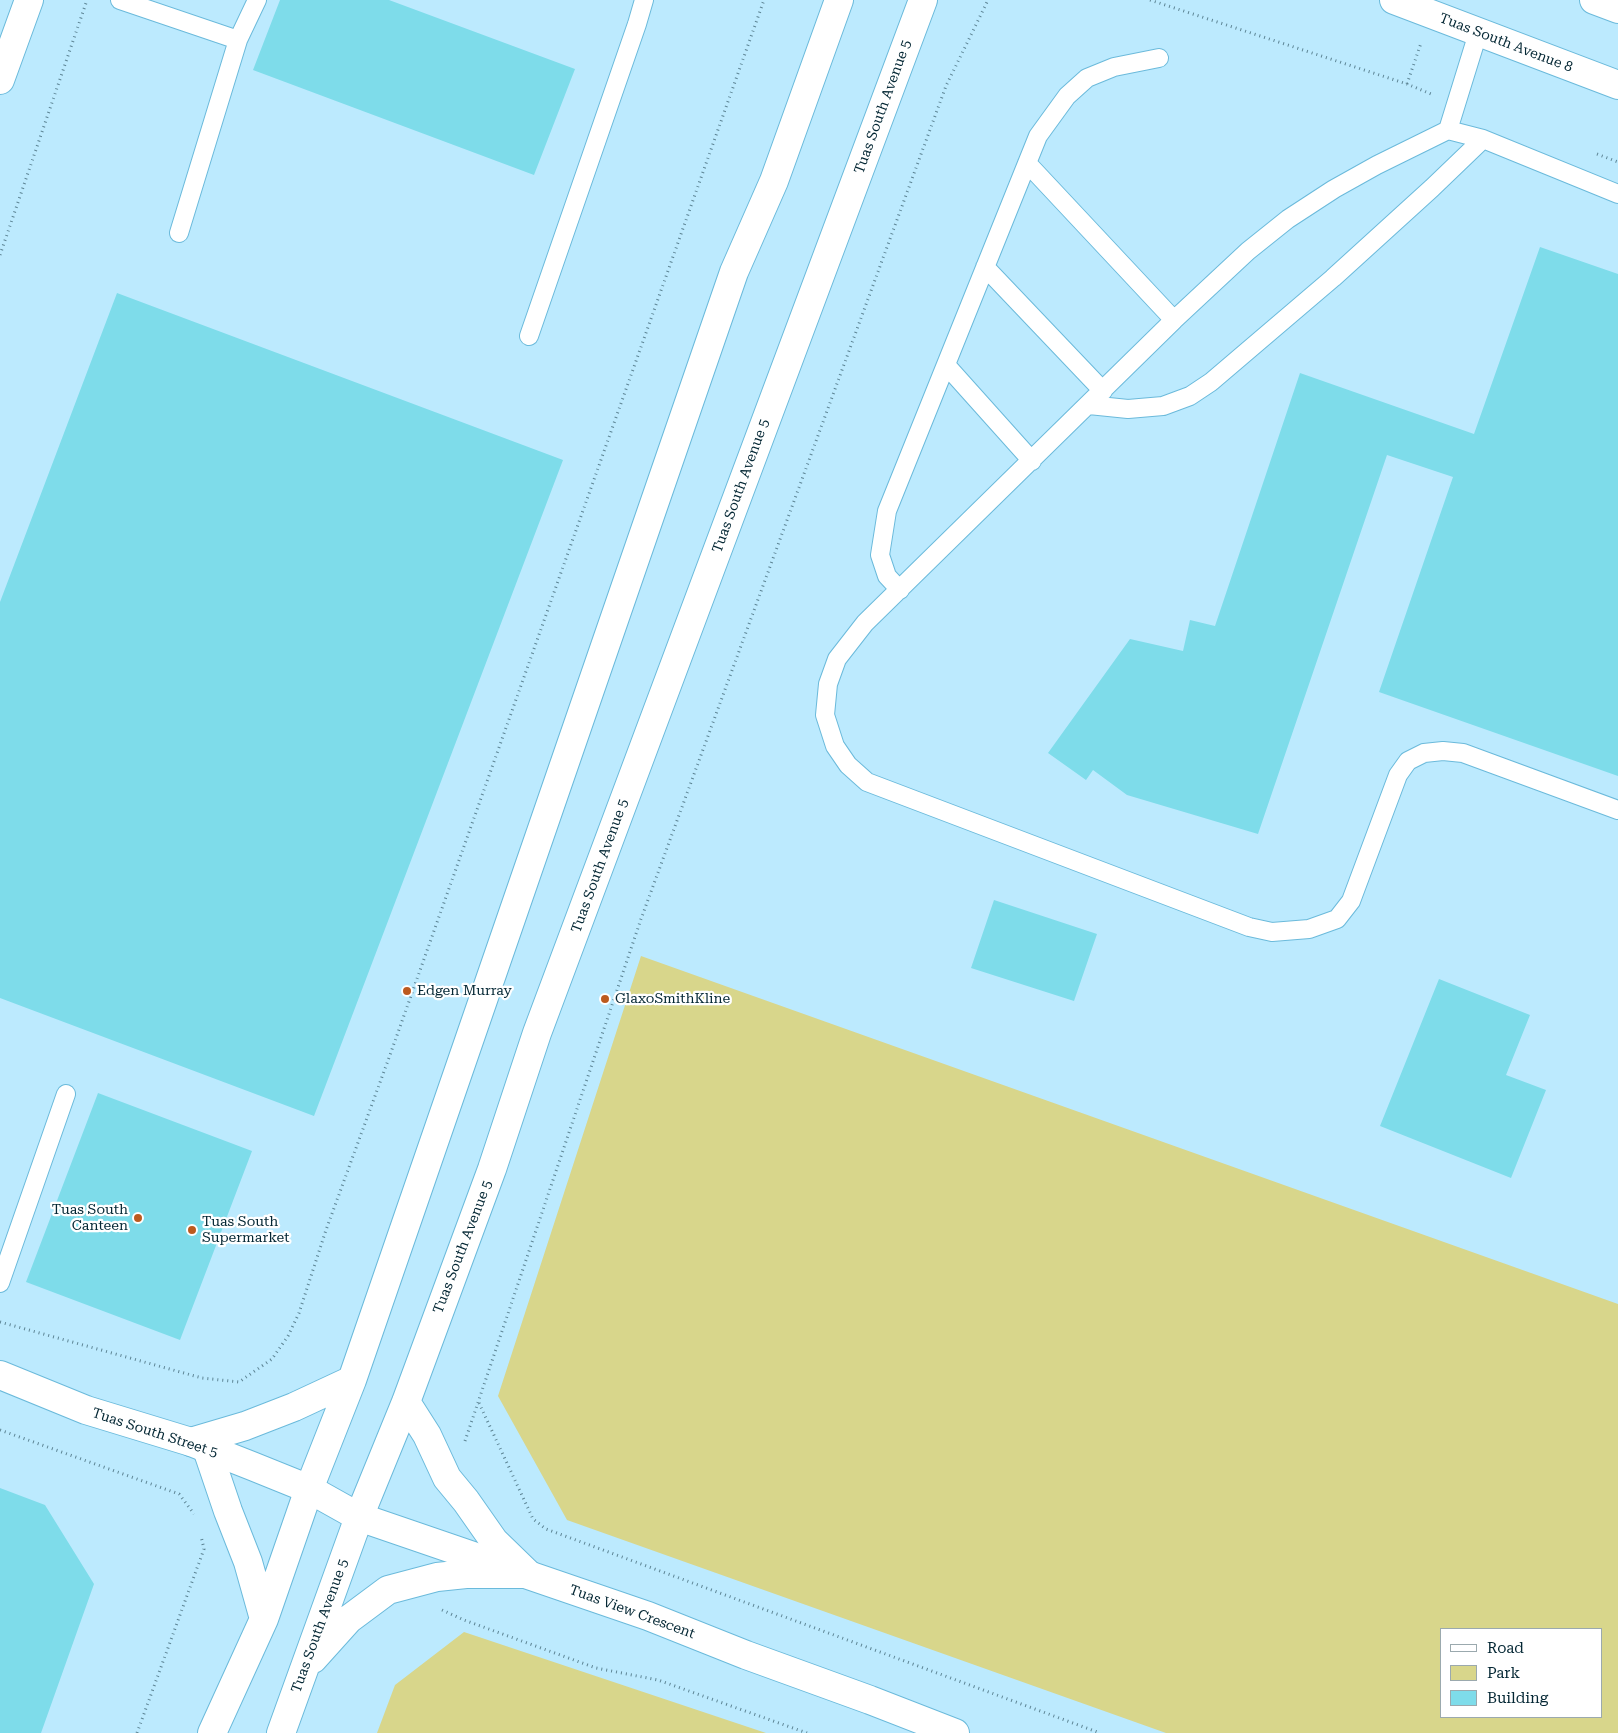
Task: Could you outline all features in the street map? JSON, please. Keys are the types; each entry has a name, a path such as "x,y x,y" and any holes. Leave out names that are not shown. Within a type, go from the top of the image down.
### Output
{"main road":[{"path":"0,80 29,0"},
{"name":"Tuas South Avenue 8","path":"1394,0 1618,85"},
{"path":"1594,0 1618,9"},
{"name":"Tuas South Avenue 5","path":"281,1733 359,1518 406,1402 492,1169 537,1033 925,5"},
{"path":"212,1733 264,1619 310,1489 352,1380 734,272 774,181 834,8"},
{"name":"Tuas South Street 5","path":"0,1375 86,1410 199,1446 310,1489"},
{"path":"264,1619 248,1562 199,1446 285,1411 352,1380"},
{"path":"406,1402 427,1435 447,1478 494,1541 528,1574"},
{"name":"Tuas View Crescent","path":"310,1489 359,1518 648,1616 746,1655 955,1733"},
{"path":"304,1668 349,1619 388,1590 437,1577 466,1574 528,1574"}],"lane":[{"path":"120,0 238,40"},
{"path":"179,233 238,40 257,0"},
{"path":"529,336 644,0"},
{"path":"1448,130 1478,33"},
{"path":"900,590 887,576 880,555 887,511 1038,136 1067,96 1087,78 1114,67 1159,58"},
{"path":"1618,194 1483,139 1448,130 1377,165 1288,218 1248,251 1174,320 865,623 837,659 828,684 825,716 835,746 848,765 867,782 1249,926 1272,932 1309,929 1337,919 1351,901 1398,775 1408,760 1424,753 1443,751 1463,753 1618,810"},
{"path":"1089,405 1128,409 1162,406 1190,396 1333,278 1483,139"},
{"path":"1027,163 1174,320"},
{"path":"985,268 1103,391"},
{"path":"946,365 1032,460"},
{"path":"0,1283 66,1094"}],"path":[{"path":"0,255 87,0"},
{"path":"0,1322 202,1378 239,1382 272,1359 288,1336 299,1313 326,1230 390,1055 764,0"},
{"path":"464,1444 644,910 946,86 988,0"},
{"path":"1150,0 1407,84 1456,103"},
{"path":"1407,84 1430,14"},
{"path":"1591,152 1618,162"},
{"path":"479,1403 533,1519 546,1529 1100,1733"},
{"path":"0,1430 179,1494 198,1520"},
{"path":"138,1733 204,1549 200,1530"},
{"path":"435,1606 464,1620 596,1668 658,1680 807,1733"}],"green space":[{"path":"641,956 1618,1304 1618,1733 1166,1733 567,1520 498,1396"},
{"path":"464,1632 766,1733 377,1733 395,1685"}],"building":[{"path":"280,0 389,0 575,69 534,175 253,70"},
{"path":"1540,247 1618,274 1618,776 1379,692 1453,477 1387,455 1258,834 1127,795 1093,770 1086,780 1048,753 1130,639 1183,651 1190,620 1215,626 1300,373 1474,434"},
{"path":"117,293 563,460 314,1116 0,998 0,602"},
{"path":"994,900 1097,934 1074,1001 971,968"},
{"path":"1439,979 1530,1015 1506,1075 1546,1090 1511,1178 1380,1126"},
{"path":"98,1093 252,1151 180,1340 26,1282"},
{"path":"0,1488 45,1505 94,1584 41,1733 0,1733"}],"place":[{"name":"Edgen Murray","path":"407,991"},
{"name":"GlaxoSmithKline","path":"605,999"},
{"name":"Tuas South Canteen","path":"138,1218"},
{"name":"Tuas South Supermarket","path":"192,1230"}]}
